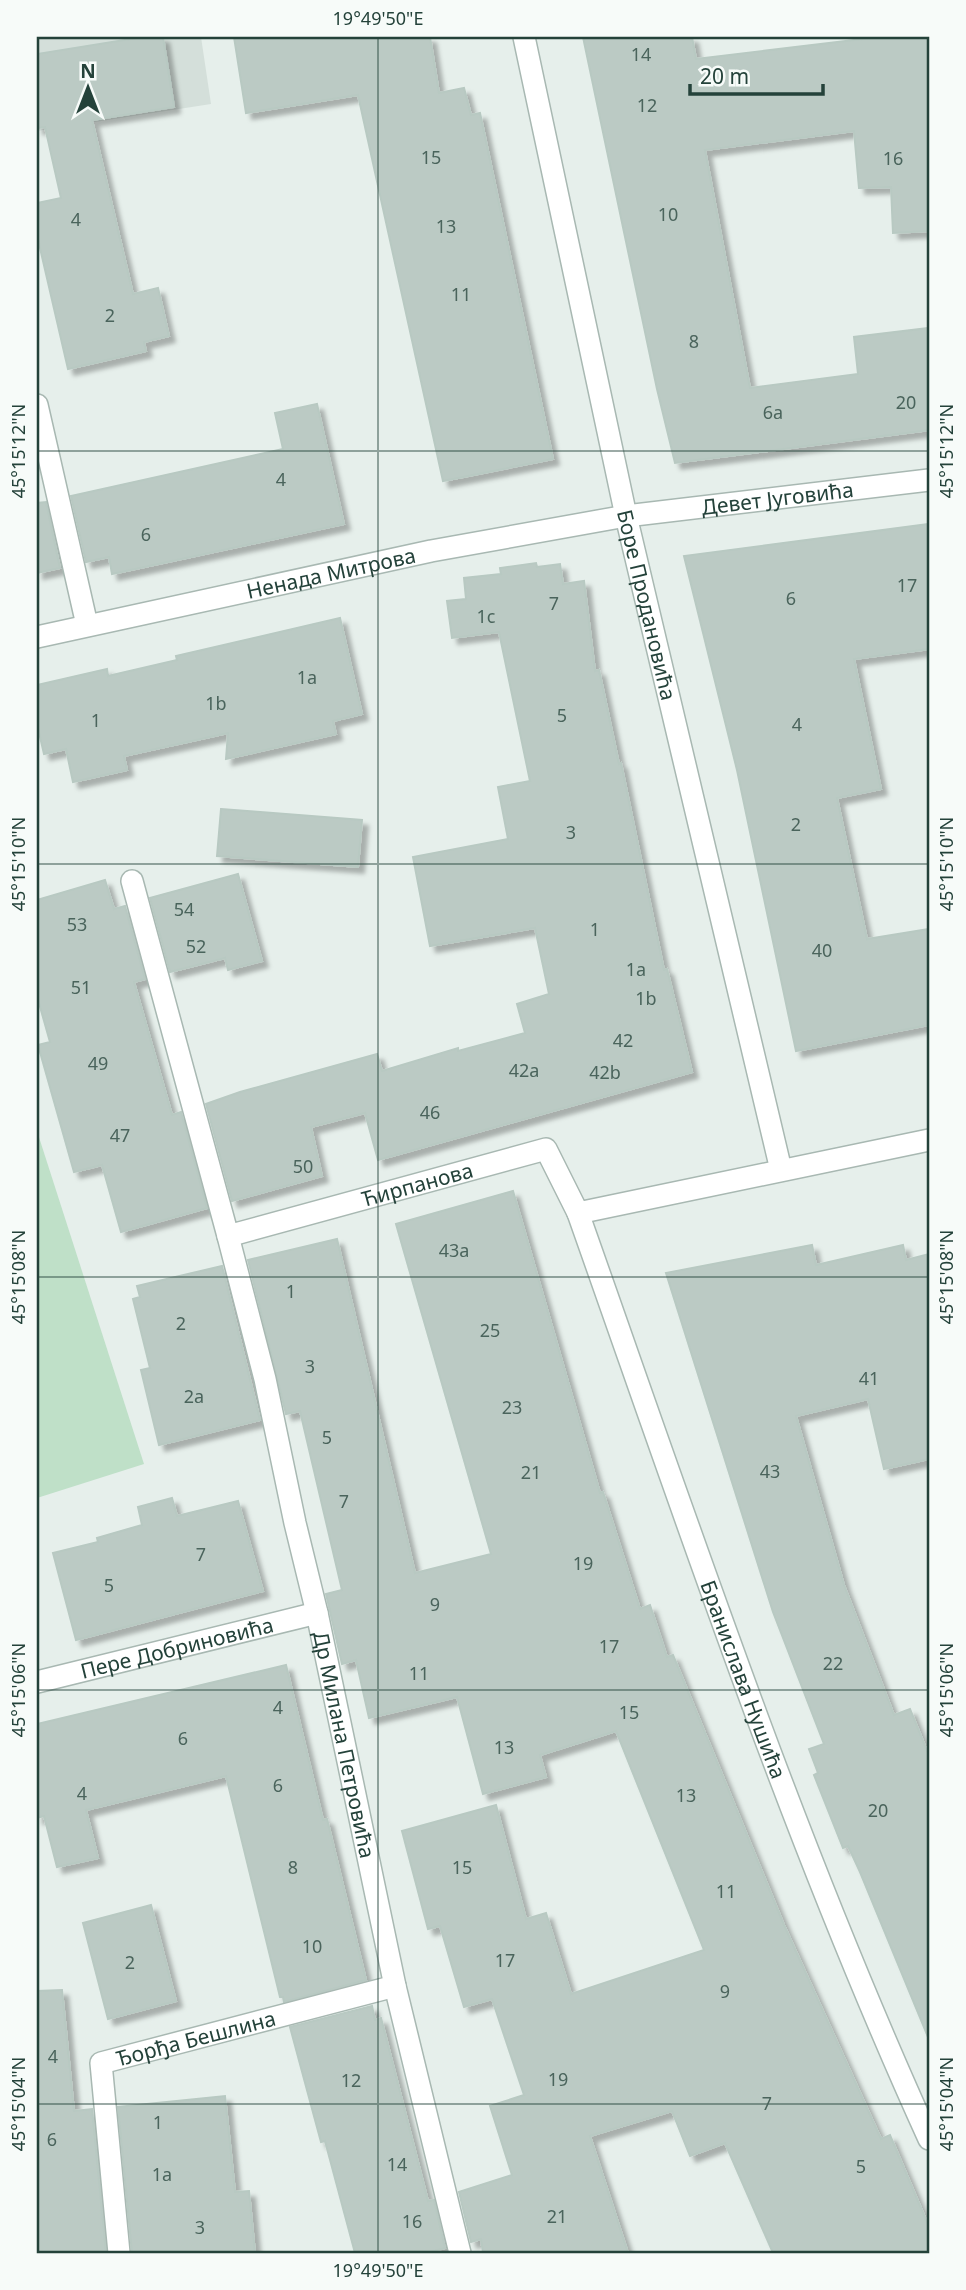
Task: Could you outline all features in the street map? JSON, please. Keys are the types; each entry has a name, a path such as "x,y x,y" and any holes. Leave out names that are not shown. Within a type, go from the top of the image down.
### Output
{"street":[{"name":"Боре Продановића","path":"524,37 626,516 781,1170"},
{"path":"37,405 87,625"},
{"name":"Девет Југовића","path":"626,516 929,480"},
{"name":"Ненада Митрова","path":"37,636 431,551 626,516"},
{"path":"132,881 228,1236"},
{"path":"578,1213 929,1140"},
{"name":"Ћирпанова","path":"228,1236 546,1149 578,1213"},
{"name":"Бранислава Нушића","path":"578,1213 761,1730 878,2026 929,2138"},
{"name":"Др Милана Петровића","path":"228,1236 265,1379 395,1986 460,2253"},
{"name":"Пере Добриновића","path":"37,1682 317,1613"},
{"name":"Ђорђа Бешлина","path":"120,2253 101,2063 395,1986"}],"shaded area":[{"path":"37,37 201,37 211,104 37,131"}],"green space":[{"path":"37,1131 144,1464 37,1498"}],"building":[{"path":"143,37 163,37 174,107 92,120 133,294 158,288 169,336 144,342 146,351 68,369 37,235 37,203 61,198 45,127 37,128 37,54"},
{"path":"234,37 430,37 439,93 464,88 471,115 480,113 553,459 443,481 358,95 246,113"},
{"path":"583,37 692,37 696,59 879,37 929,37 929,231 893,233 891,187 859,188 854,131 705,150 750,388 858,374 854,337 929,328 929,430 675,463"},
{"path":"317,404 344,524 112,574 109,557 86,562 71,496 283,449 275,413"},
{"path":"46,502 60,568 37,573 37,503"},
{"path":"929,524 929,649 854,659 881,789 837,798 867,939 929,929 929,1025 796,1051 737,770 684,556"},
{"path":"536,563 537,567 560,564 563,584 584,581 595,671 599,670 664,970 667,969 692,1072 378,1160 365,1113 311,1127 322,1176 232,1201 206,1104 377,1054 382,1071 458,1048 458,1051 525,1033 517,1004 549,994 535,928 430,946 413,857 508,839 498,787 530,781 499,632 452,638 447,601 466,599 464,578 501,574 500,568"},
{"path":"340,618 362,714 333,721 336,734 226,759 228,733 124,756 127,770 73,782 66,749 44,754 37,724 37,685 107,669 108,676 177,660 176,656"},
{"path":"221,809 362,820 358,867 217,856"},
{"path":"238,874 262,961 228,970 225,958 170,972 150,898"},
{"path":"105,880 114,909 125,906 145,979 134,982 172,1115 181,1112 207,1208 121,1232 102,1165 74,1172 38,1045 50,1042 37,996 37,900"},
{"path":"513,1191 600,1493 603,1492 640,1609 650,1605 667,1657 673,1655 784,1925 881,2139 890,2135 929,2227 929,2253 773,2253 725,2143 690,2156 672,2111 590,2136 628,2253 483,2253 481,2239 471,2242 459,2192 512,2175 490,2106 524,2095 492,1999 464,2007 440,1926 428,1929 402,1831 496,1805 526,1919 546,1913 571,1994 704,1950 616,1731 540,1755 546,1777 483,1794 457,1697 369,1718 356,1660 342,1664 326,1594 342,1590 300,1411 286,1414 248,1260 337,1239 415,1573 491,1554 396,1224"},
{"path":"812,1245 816,1265 903,1245 906,1260 929,1254 929,1459 884,1469 868,1399 796,1416 844,1585 894,1715 910,1709 929,1756 928,2037 860,1872 848,1846 843,1848 814,1775 818,1773 809,1749 824,1744 773,1612 666,1273"},
{"path":"222,1266 260,1420 159,1445 141,1370 150,1368 133,1299 140,1297 137,1286"},
{"path":"172,1498 177,1516 238,1501 263,1591 76,1640 53,1553 98,1542 97,1538 142,1525 138,1507"},
{"path":"286,1665 323,1820 327,1819 366,1980 284,2002 283,1997 280,1997 226,1776 86,1810 98,1858 57,1867 44,1816 37,1818 37,1724"},
{"path":"151,1905 176,2001 108,2019 83,1923"},
{"path":"62,1990 74,2111 92,2109 106,2253 37,2253 37,1991"},
{"path":"372,2006 375,2020 381,2018 428,2201 434,2200 445,2248 426,2253 355,2253 325,2141 321,2142 290,2027"},
{"path":"225,2096 235,2192 249,2191 255,2253 132,2253 118,2107"}]}
